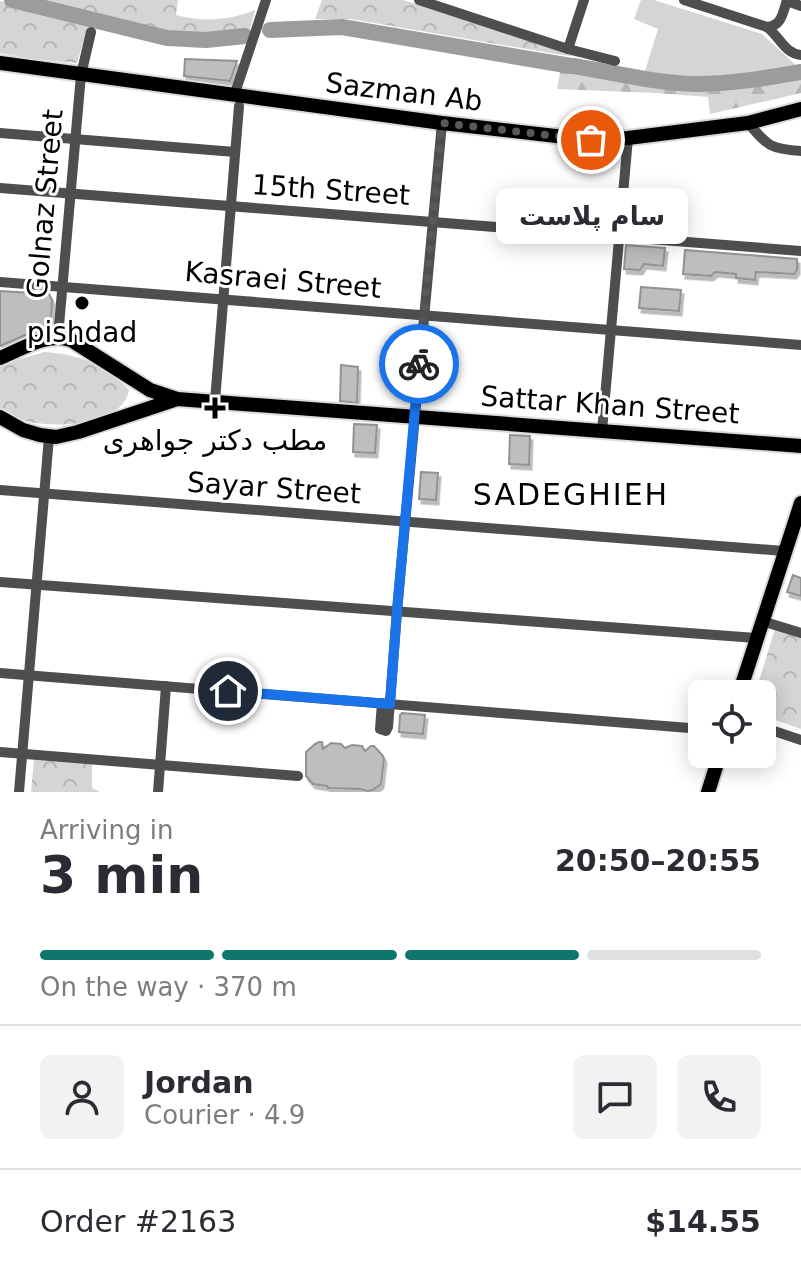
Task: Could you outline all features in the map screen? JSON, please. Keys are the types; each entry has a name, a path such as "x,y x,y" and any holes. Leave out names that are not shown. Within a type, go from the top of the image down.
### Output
{"main road":[{"name":"Sazman Ab","path":"0,63 236,101 591,140 748,123 801,109"},
{"path":"0,358 45,339 58,337 71,340 150,390 177,399"},
{"path":"0,417 23,430 49,437 78,432 177,399"},
{"name":"Sattar Khan Street","path":"177,399 801,446"},
{"path":"743,680 784,551 796,532 801,503"},
{"path":"708,792 716,768"}],"street":[{"path":"215,401 235,152 236,101 266,0"},
{"path":"419,0 568,49 615,61"},
{"path":"568,49 584,0"},
{"path":"684,0 767,27 790,52 801,55"},
{"path":"767,27 779,22 787,0 801,6"},
{"name":"Golnaz Street","path":"58,337 81,75 91,32"},
{"path":"386,703 442,123"},
{"path":"748,123 773,148 801,151"},
{"path":"0,133 235,152"},
{"path":"602,431 628,138"},
{"name":"15th Street","path":"0,188 801,251"},
{"name":"Kasraei Street","path":"0,282 801,345"},
{"path":"19,792 49,437"},
{"name":"Sayar Street","path":"0,490 784,551"},
{"path":"0,582 756,638"},
{"path":"762,621 801,633"},
{"path":"0,673 688,728"},
{"path":"158,792 166,686"},
{"path":"776,732 801,740"},
{"path":"0,752 298,776"}],"green space":[{"path":"33,0 178,0 176,15 196,19 225,18 255,10 250,29 244,32 201,36 171,34"},
{"path":"322,0 403,0 599,59 351,19 315,19"},
{"path":"641,0 654,0 762,34 799,68 751,76 695,79 645,71 658,29 634,19"},
{"path":"0,1 89,23 77,63 0,53"},
{"path":"561,67 688,86 768,83 801,75 801,93 710,114 708,97 557,89"},
{"path":"44,352 80,358 111,373 129,390 124,402 104,417 75,424 31,422 0,408 0,365"},
{"path":"775,629 801,637 801,729 776,720 776,680 759,680"},
{"path":"34,760 92,763 92,788 100,792 31,792"}],"building":[{"path":"185,59 237,61 230,81 184,76"},
{"path":"626,245 665,248 663,266 644,264 640,270 624,269"},
{"path":"685,250 797,259 797,270 794,274 756,272 755,280 715,272 711,276 683,274"},
{"path":"641,287 681,290 679,311 639,308"},
{"path":"0,291 49,294 52,300 48,325 0,346"},
{"path":"341,365 358,367 357,403 340,401"},
{"path":"354,424 377,425 375,453 353,452"},
{"path":"510,435 530,436 529,465 509,464"},
{"path":"421,472 438,473 436,500 419,499"},
{"path":"793,575 801,578 801,596 787,592"},
{"path":"402,713 425,715 423,734 399,732"},
{"path":"322,742 323,749 331,743 341,744 345,748 362,746 365,751 374,746 384,759 381,784 368,791 313,784 306,776 306,752"}],"waterway":[{"path":"12,0 167,38 206,40 245,36"},
{"path":"270,30 342,27 571,66"},
{"path":"574,66 650,80 696,84 736,82 801,72"}],"way so far":[{"path":"419,364 442,123 591,140"}],"place":[{"name":"سام پلاست","path":"591,140"},
{"name":"pishdad","path":"82,303"},
{"name":"مطب دکتر جواهری","path":"215,408"}],"district":[{"name":"SADEGHIEH","path":"571,494"}],"route":[{"path":"228,691 390,704 419,364"}]}
